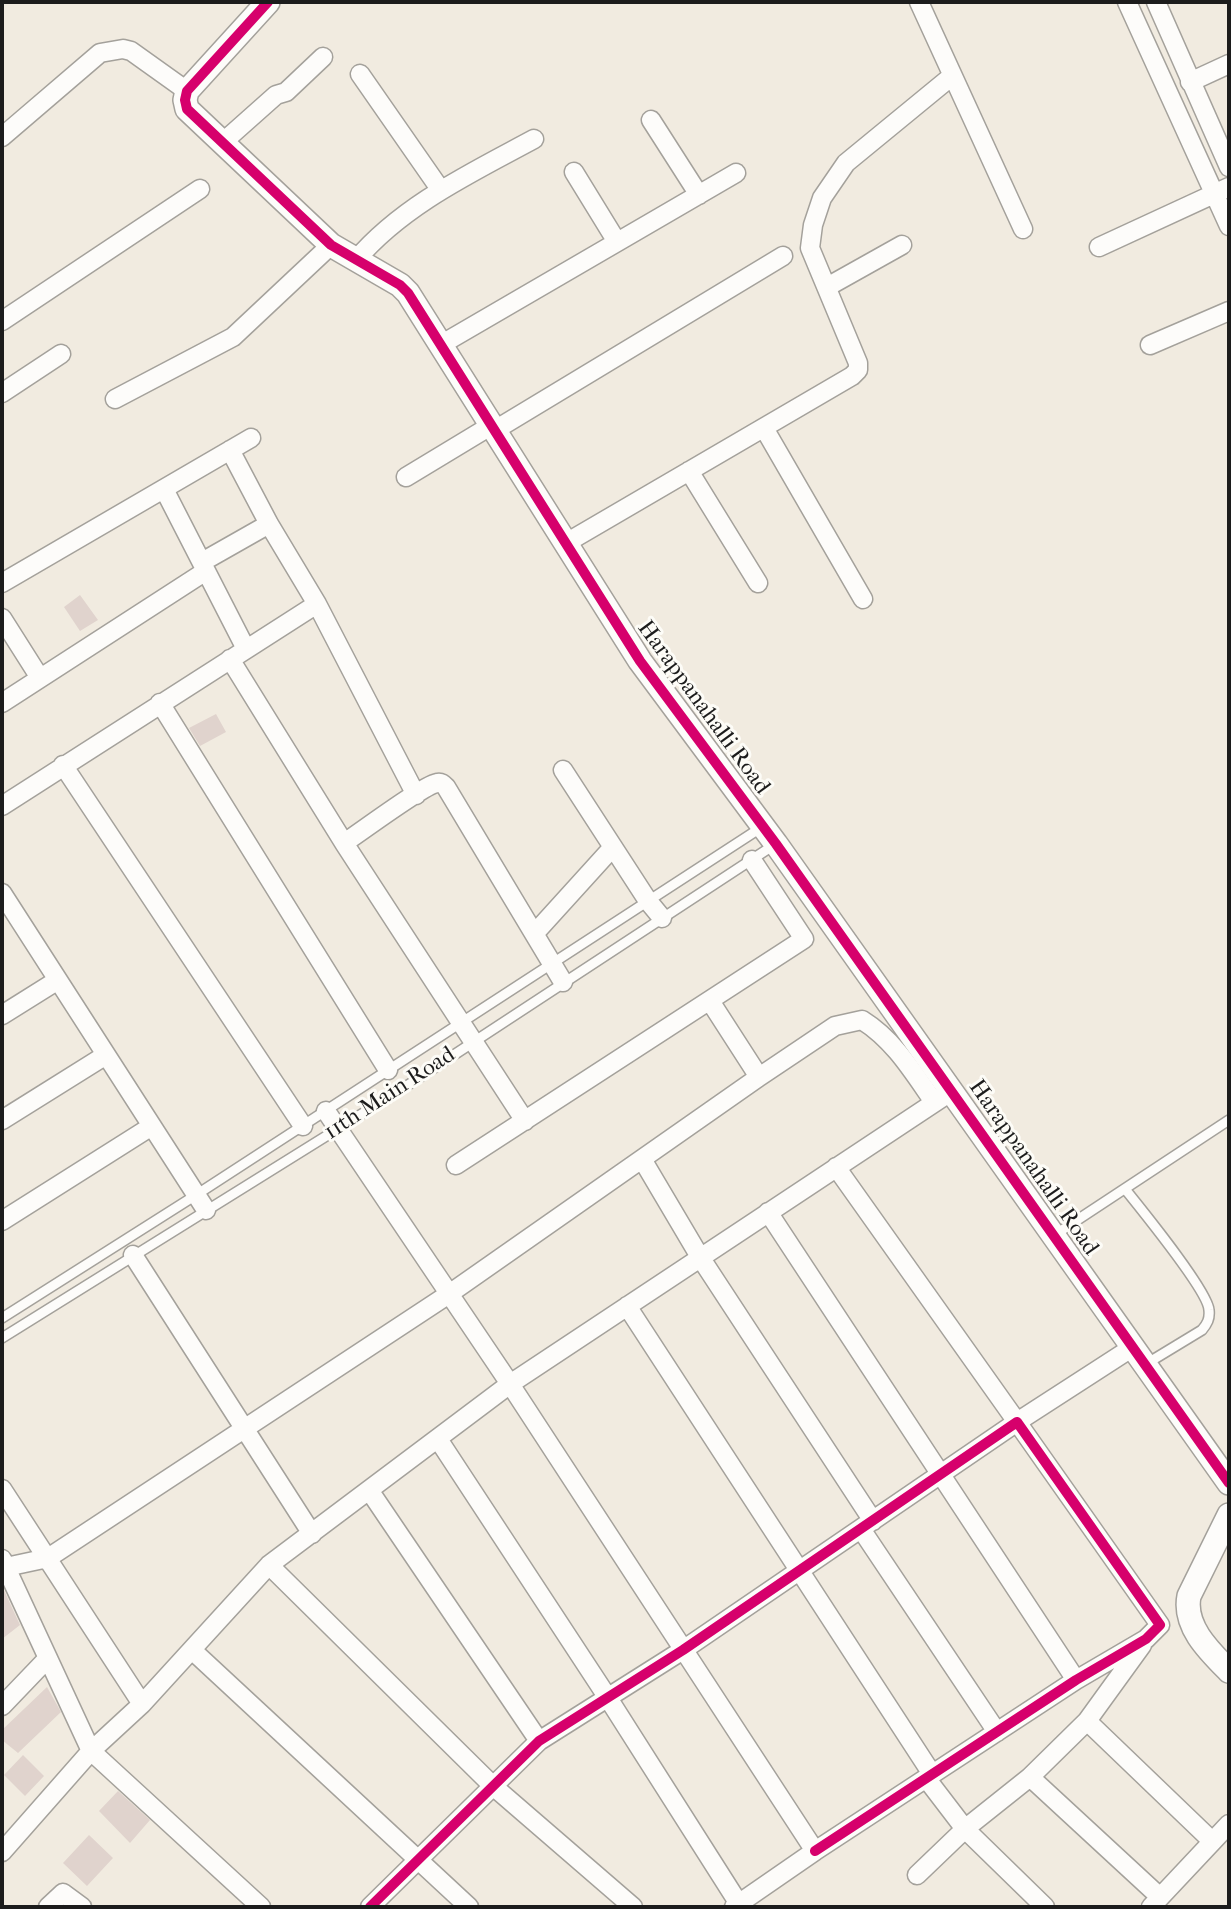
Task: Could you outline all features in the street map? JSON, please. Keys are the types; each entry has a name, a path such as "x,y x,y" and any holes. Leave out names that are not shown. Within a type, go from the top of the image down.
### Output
{"street":[{"path":"2,137 100,53 131,51 187,91 268,2"},
{"path":"919,2 1023,229"},
{"path":"1229,167 1155,2 1129,7 1222,191 1229,226"},
{"path":"222,143 276,95 286,92 323,57"},
{"path":"1190,82 1229,64"},
{"path":"360,74 440,189"},
{"path":"566,543 852,376 858,370 858,363 810,248 813,225 822,198 846,163 952,76"},
{"name":"Harappanahalli Road","path":"187,91 187,109 331,245 400,285 413,299 640,661 769,835 943,1096 1055,1236 1229,1483"},
{"path":"651,120 699,195"},
{"path":"356,260 370,243 440,189 534,139"},
{"path":"574,172 617,242"},
{"path":"442,344 736,173"},
{"path":"2,321 200,189"},
{"path":"1099,247 1222,191"},
{"path":"116,399 233,337 331,245"},
{"path":"827,287 902,245"},
{"path":"406,477 783,256"},
{"path":"1150,345 1229,311"},
{"path":"2,393 61,354"},
{"path":"764,428 863,600"},
{"path":"2,583 251,438"},
{"path":"230,450 269,524 317,604 416,795"},
{"path":"689,471 758,583"},
{"path":"164,489 246,649"},
{"path":"2,703 269,524"},
{"path":"2,806 317,604"},
{"path":"2,618 40,678"},
{"path":"230,659 344,844 525,1121"},
{"path":"160,703 388,1070"},
{"path":"63,765 303,1126"},
{"path":"563,771 648,901 662,918"},
{"path":"344,844 416,795 436,783 441,783 446,787 563,982"},
{"path":"535,933 613,847"},
{"path":"456,1165 804,939 751,860"},
{"path":"2,893 8,918 58,980 201,1203"},
{"path":"2,1015 58,980"},
{"path":"710,1001 760,1076"},
{"path":"2,1852 91,1751 142,1704 270,1565 510,1384 943,1096 877,1030 862,1020 835,1026 449,1294 48,1558 3,1566 91,1751 261,1907"},
{"path":"2,1120 106,1055"},
{"path":"326,1111 510,1384 815,1851"},
{"path":"2,1221 152,1126"},
{"path":"642,1159 700,1257 997,1732"},
{"path":"836,1167 1160,1625 1146,1639 1087,1721 1030,1777 965,1829 917,1875"},
{"path":"768,1212 1076,1680"},
{"path":"133,1255 312,1534"},
{"path":"627,1306 965,1829 1045,1907"},
{"path":"370,1907 540,1741 683,1650 1017,1422 1139,1356"},
{"path":"438,1439 608,1698 736,1906 1076,1680 1146,1639"},
{"path":"2,1489 142,1704"},
{"path":"369,1490 540,1741"},
{"path":"1229,1515 1189,1596 1187,1609 1192,1627 1229,1671"},
{"path":"270,1565 493,1786 633,1907"},
{"path":"192,1650 469,1907"},
{"path":"2,1706 48,1658"},
{"path":"1087,1721 1212,1842"},
{"path":"1030,1777 1155,1902 1229,1824"},
{"path":"48,1907 64,1893 82,1907"}],"lane":[{"name":"11th Main Road","path":"2,1318 201,1203 337,1129 405,1087 751,860 769,835"},
{"name":"11th Main Road","path":"2,1338 133,1255 303,1126 460,1022 648,901 769,835"},
{"path":"1055,1236 1229,1120"},
{"path":"1125,1189 1194,1281 1209,1308 1208,1322 1202,1330 1139,1356"}],"building":[{"path":"80,595 98,620 80,631 64,607"},
{"path":"216,714 226,732 200,746 189,728"},
{"path":"2,1586 20,1625 2,1639"},
{"path":"47,1687 61,1712 18,1753 2,1740 2,1730"},
{"path":"23,1755 44,1776 25,1796 4,1775"},
{"path":"118,1791 150,1820 130,1843 99,1811"},
{"path":"89,1835 113,1858 87,1886 63,1863"}],"cycle path":[{"path":"268,2 187,91 187,109 331,245 400,285 408,293 640,661 776,844 1229,1483"},
{"path":"370,1907 539,1741 683,1650 1017,1422 1160,1625 1146,1639 1076,1680 815,1851"}]}
